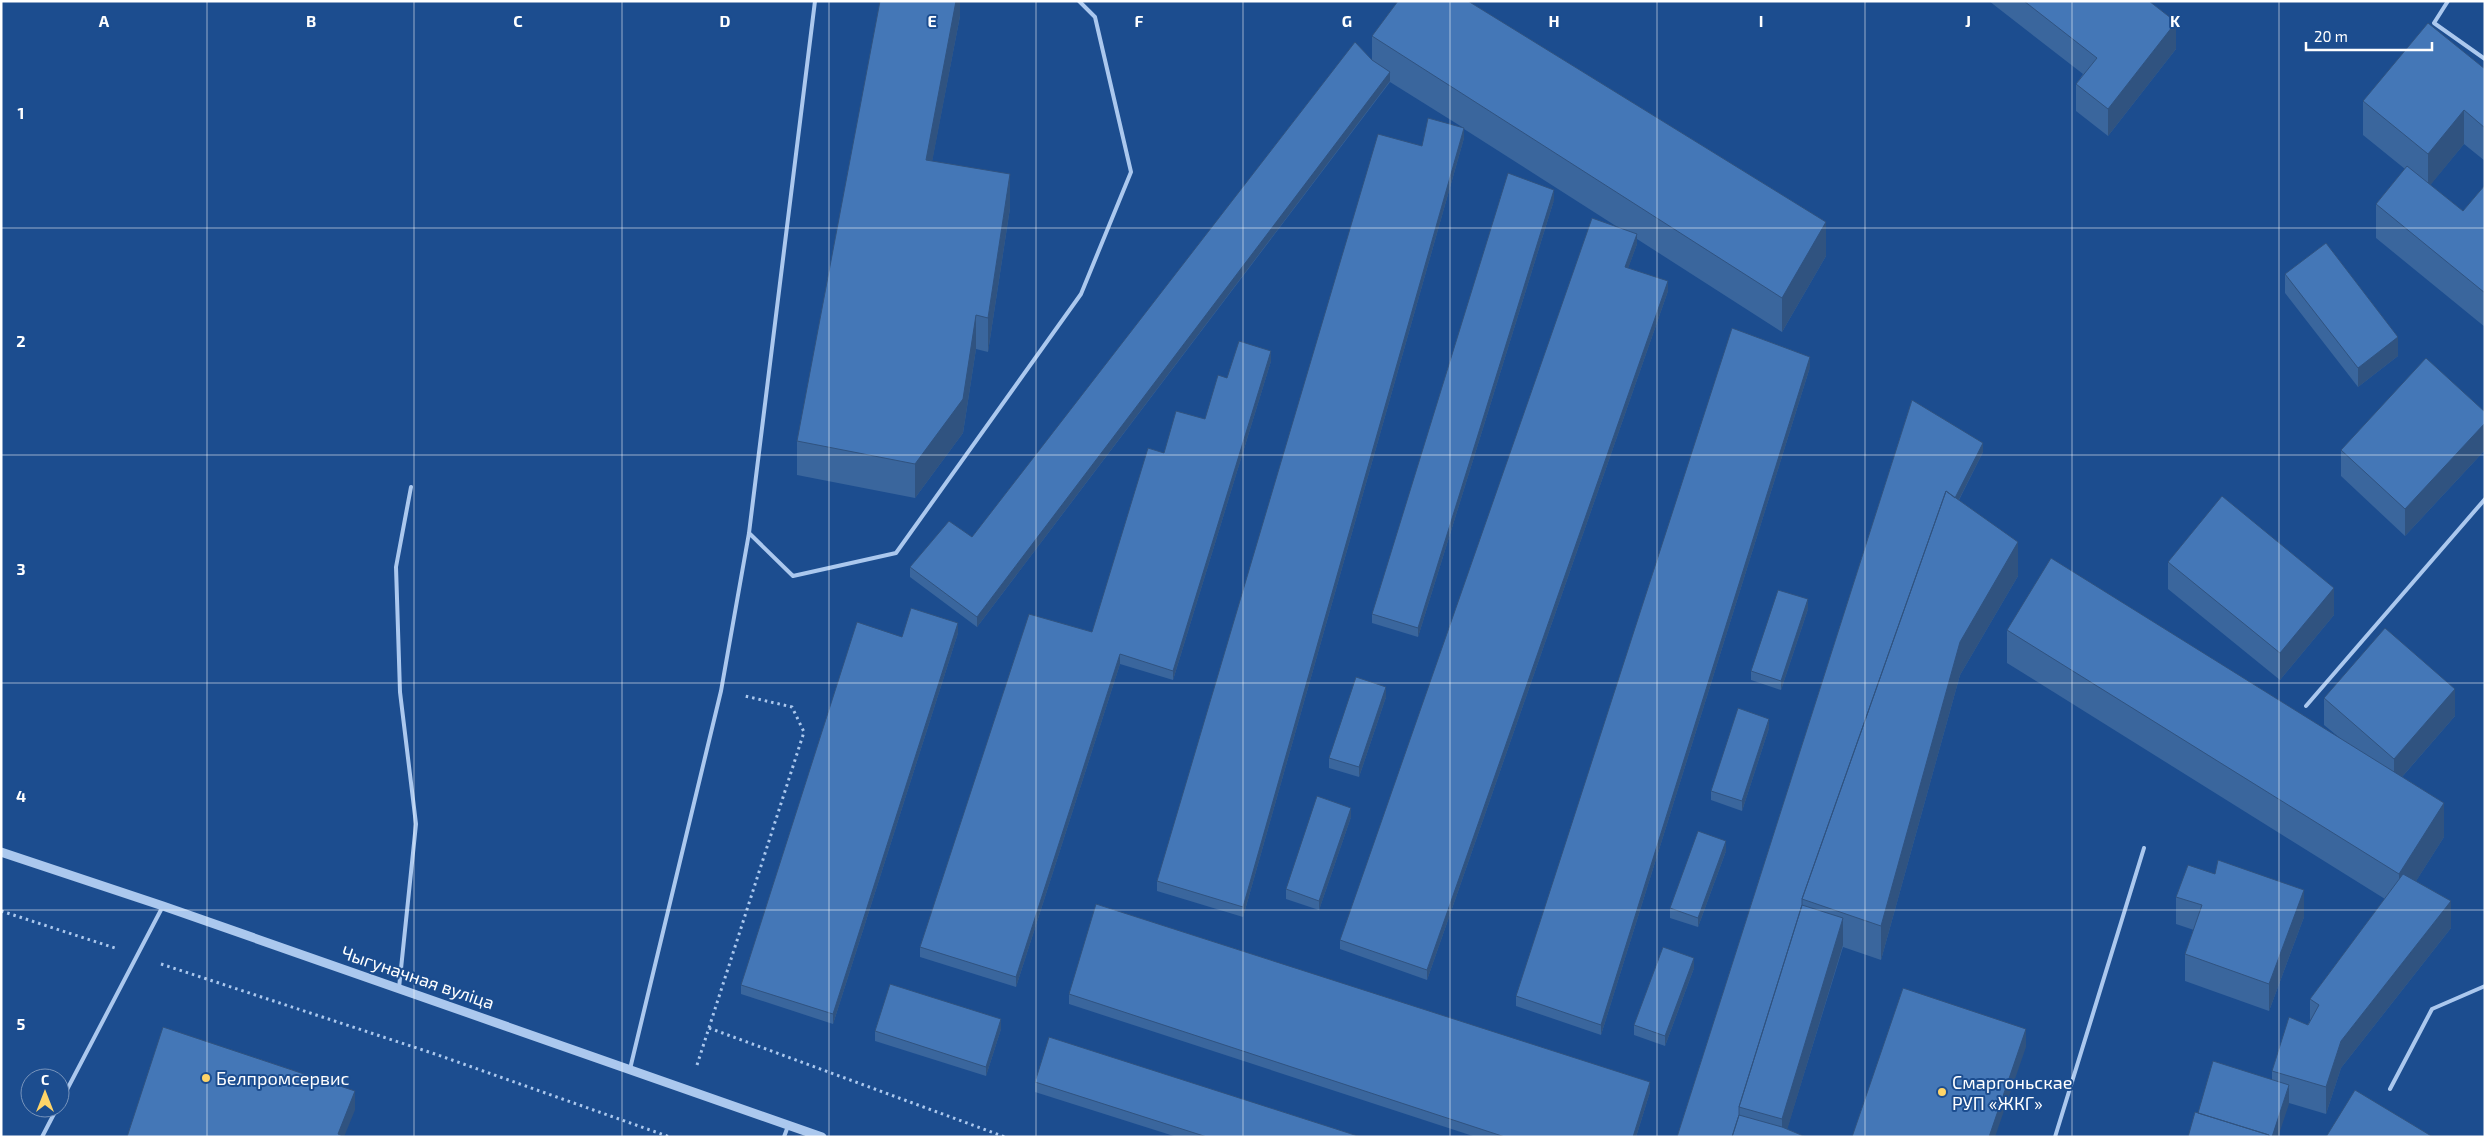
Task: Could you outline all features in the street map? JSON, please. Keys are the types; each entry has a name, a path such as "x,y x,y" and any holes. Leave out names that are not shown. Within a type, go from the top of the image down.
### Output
{"street":[{"name":"Чыгуначная вуліца","path":"1,852 400,988 822,1137"}],"lane":[{"path":"630,1069 721,691 749,533 815,1"},
{"path":"749,533 793,576 896,553 1081,294 1131,172 1095,17 1079,1"},
{"path":"2448,1 2434,23 2485,59"},
{"path":"400,988 416,824 400,692 396,567 411,487"},
{"path":"2306,706 2485,498"},
{"path":"2055,1137 2144,848"},
{"path":"70,1084 163,906"},
{"path":"2390,1089 2432,1009 2485,986"},
{"path":"42,1137 52,1118"},
{"path":"784,1137 789,1124"}],"path":[{"path":"690,1090 804,732 792,706 721,691"},
{"path":"1,911 435,1054 670,1137"},
{"path":"709,1028 1005,1137"}],"building":[{"path":"880,1 956,1 926,160 1010,174 988,318 976,315 963,399 915,464 797,441"},
{"path":"1398,1 1468,1 1826,222 1782,298 1372,36"},
{"path":"2024,1 2149,1 2176,22 2108,109 2076,84 2097,58"},
{"path":"2428,23 2485,69 2485,128 2464,110 2428,154 2363,101"},
{"path":"1355,42 1372,60 1390,72 977,617 910,567 949,521 972,537"},
{"path":"1428,118 1464,128 1243,907 1157,881 1378,134 1422,146"},
{"path":"2407,166 2463,211 2485,185 2485,293 2376,204"},
{"path":"1508,173 1554,190 1418,628 1372,614"},
{"path":"1592,218 1637,234 1625,267 1668,281 1427,970 1340,940"},
{"path":"2326,243 2398,337 2358,368 2285,274"},
{"path":"1732,328 1810,357 1601,1025 1516,996"},
{"path":"1239,341 1271,351 1173,671 1120,654 1016,977 920,947 1029,614 1092,632 1148,448 1164,453 1176,411 1205,419 1218,375 1227,378"},
{"path":"2426,358 2485,412 2485,423 2405,509 2341,450"},
{"path":"1912,400 1983,443 1955,498 1946,491 1802,899 1802,905 1739,1107 1739,1115 1732,1137 1677,1137"},
{"path":"1946,491 2018,542 1960,642 1881,926 1802,899"},
{"path":"2222,496 2334,588 2280,653 2168,562"},
{"path":"2051,558 2444,803 2399,874 2007,630"},
{"path":"1778,590 1808,599 1781,681 1751,671"},
{"path":"911,608 958,623 833,1014 741,985 857,622 902,637"},
{"path":"2385,628 2455,689 2394,759 2324,698"},
{"path":"1356,677 1386,687 1359,767 1329,758"},
{"path":"1738,708 1769,719 1742,801 1711,791"},
{"path":"1317,796 1351,808 1319,901 1286,889"},
{"path":"1698,831 1726,841 1698,918 1670,908"},
{"path":"2218,860 2304,890 2269,984 2185,954 2202,905 2176,897 2188,865 2215,874"},
{"path":"2403,874 2451,901 2341,1041 2326,1087 2272,1071 2289,1017 2308,1025 2319,1005 2310,999"},
{"path":"1096,904 1650,1082 1633,1137 1505,1137 1069,994"},
{"path":"1802,905 1843,918 1782,1119 1739,1107"},
{"path":"1663,947 1694,958 1665,1036 1634,1025"},
{"path":"890,984 1001,1019 986,1067 875,1031"},
{"name":"Смаргоньскае РУП «ЖКГ»","path":"1903,988 2026,1029 1989,1137 1852,1137"},
{"name":"Белпромсервис","path":"163,1027 355,1091 338,1134 345,1137 127,1137"},
{"path":"1049,1037 1361,1137 1207,1137 1035,1082"},
{"path":"2213,1061 2289,1085 2272,1137 2198,1113"},
{"path":"2355,1090 2433,1137 2326,1137"},
{"path":"2195,1112 2269,1135 2269,1137 2188,1137"},
{"path":"1739,1115 1782,1127 1806,1137 1732,1137"}],"place":[{"name":"Белпромсервис","path":"206,1078"},
{"name":"Смаргоньскае РУП «ЖКГ»","path":"1942,1092"}]}
